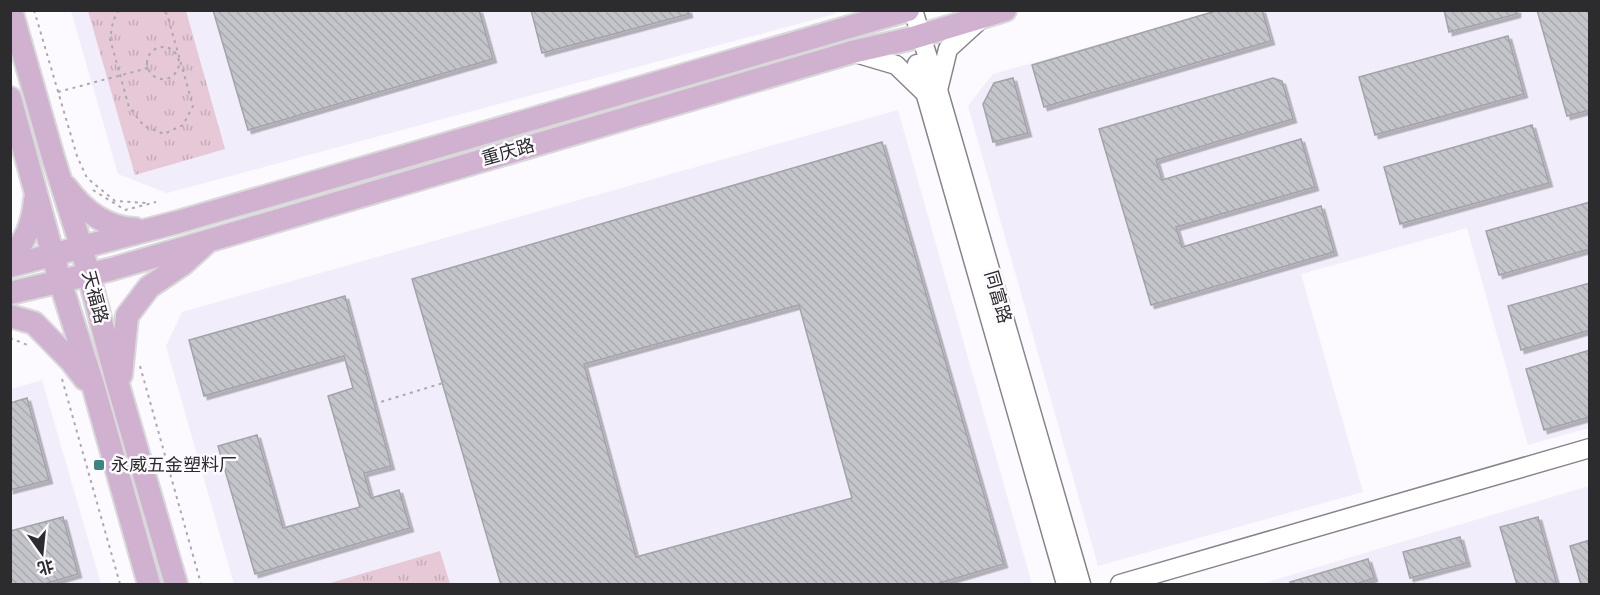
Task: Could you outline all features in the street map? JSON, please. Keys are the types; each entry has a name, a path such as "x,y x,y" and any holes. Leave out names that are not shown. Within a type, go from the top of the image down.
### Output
{"main road":[{"name":"天福路","path":"11,10 81,246 119,389 176,585"},
{"name":"重庆路","path":"14,257 53,254 178,222 854,20 907,11"},
{"name":"重庆路","path":"10,293 89,275 852,52 915,37 994,13"},
{"name":"天福路","path":"10,98 60,281 93,386 149,585"},
{"path":"60,175 77,200 96,217 108,224 130,229 146,229"},
{"path":"14,257 32,221 35,203 34,186"},
{"path":"119,389 128,316 149,287 183,264 212,238"},
{"path":"10,316 34,323 72,361 82,377 93,386"}],"street":[{"name":"同富路","path":"907,11 1081,585"},
{"path":"852,52 896,65 932,92 948,48 994,13"},
{"name":"同富路","path":"932,92 1066,585"},
{"path":"1120,585 1590,448"}],"path":[{"path":"30,10 39,43"},
{"path":"34,10 78,156 87,178 115,201 137,204 156,202 125,210 93,189"},
{"path":"119,10 113,21 110,39 129,107 144,126 164,134 183,125 193,106 167,14 162,10"},
{"path":"158,48 168,48 179,59 177,70 169,77 159,78 150,73 148,68 150,53 158,48"},
{"path":"58,92 148,68"},
{"path":"10,338 34,347"},
{"path":"139,363 201,585"},
{"path":"61,377 120,585"},
{"path":"374,404 443,383"}],"shaded area":[{"path":"71,11 837,11 835,14 167,193 118,174"},
{"path":"1216,11 1589,11 1589,428 1528,445 1467,228 1301,274 1363,492 1098,566 968,106 993,74"},
{"path":"898,110 1032,584 234,584 166,346 182,312"},
{"path":"42,380 101,584 11,584 11,389"},
{"path":"1589,486 1589,584 1261,584"}],"green space":[{"path":"88,11 186,11 225,149 135,175"},
{"path":"440,551 450,584 327,584"}],"building":[{"path":"213,10 479,10 493,59 248,130"},
{"path":"531,10 688,10 689,14 542,53"},
{"path":"1219,10 1262,10 1271,41 1044,107 1032,65"},
{"path":"1444,10 1517,10 1517,14 1449,32"},
{"path":"1537,10 1590,10 1590,110 1567,116"},
{"path":"1508,36 1524,94 1375,135 1359,77"},
{"path":"1013,78 1028,133 993,142 983,104 994,83"},
{"path":"1273,78 1282,81 1293,119 1156,160 1162,180 1301,139 1315,187 1176,227 1182,247 1321,206 1334,252 1151,305 1099,129"},
{"path":"1532,125 1549,183 1400,224 1384,167"},
{"path":"882,142 1004,564 933,585 501,585 412,279","holes":["799,305 852,498 636,557 584,364"]},
{"path":"1590,202 1590,249 1499,275 1486,231"},
{"path":"1590,283 1590,330 1521,350 1508,306"},
{"path":"345,296 391,466 364,473 371,498 399,490 410,528 255,574 218,446 257,435 283,528 360,507 328,396 353,388 344,356 204,396 189,340"},
{"path":"1590,350 1590,417 1544,430 1526,369"},
{"path":"27,398 49,480 10,490 10,403"},
{"path":"63,517 78,574 41,585 10,585 10,531"},
{"path":"1538,517 1557,585 1517,585 1500,527"},
{"path":"1460,537 1467,563 1410,578 1403,552"},
{"path":"1590,540 1590,585 1581,585 1570,546"},
{"path":"1368,559 1374,578 1353,585 1290,585 1290,582"}],"place":[{"name":"永威五金塑料厂","path":"99,465"}]}
